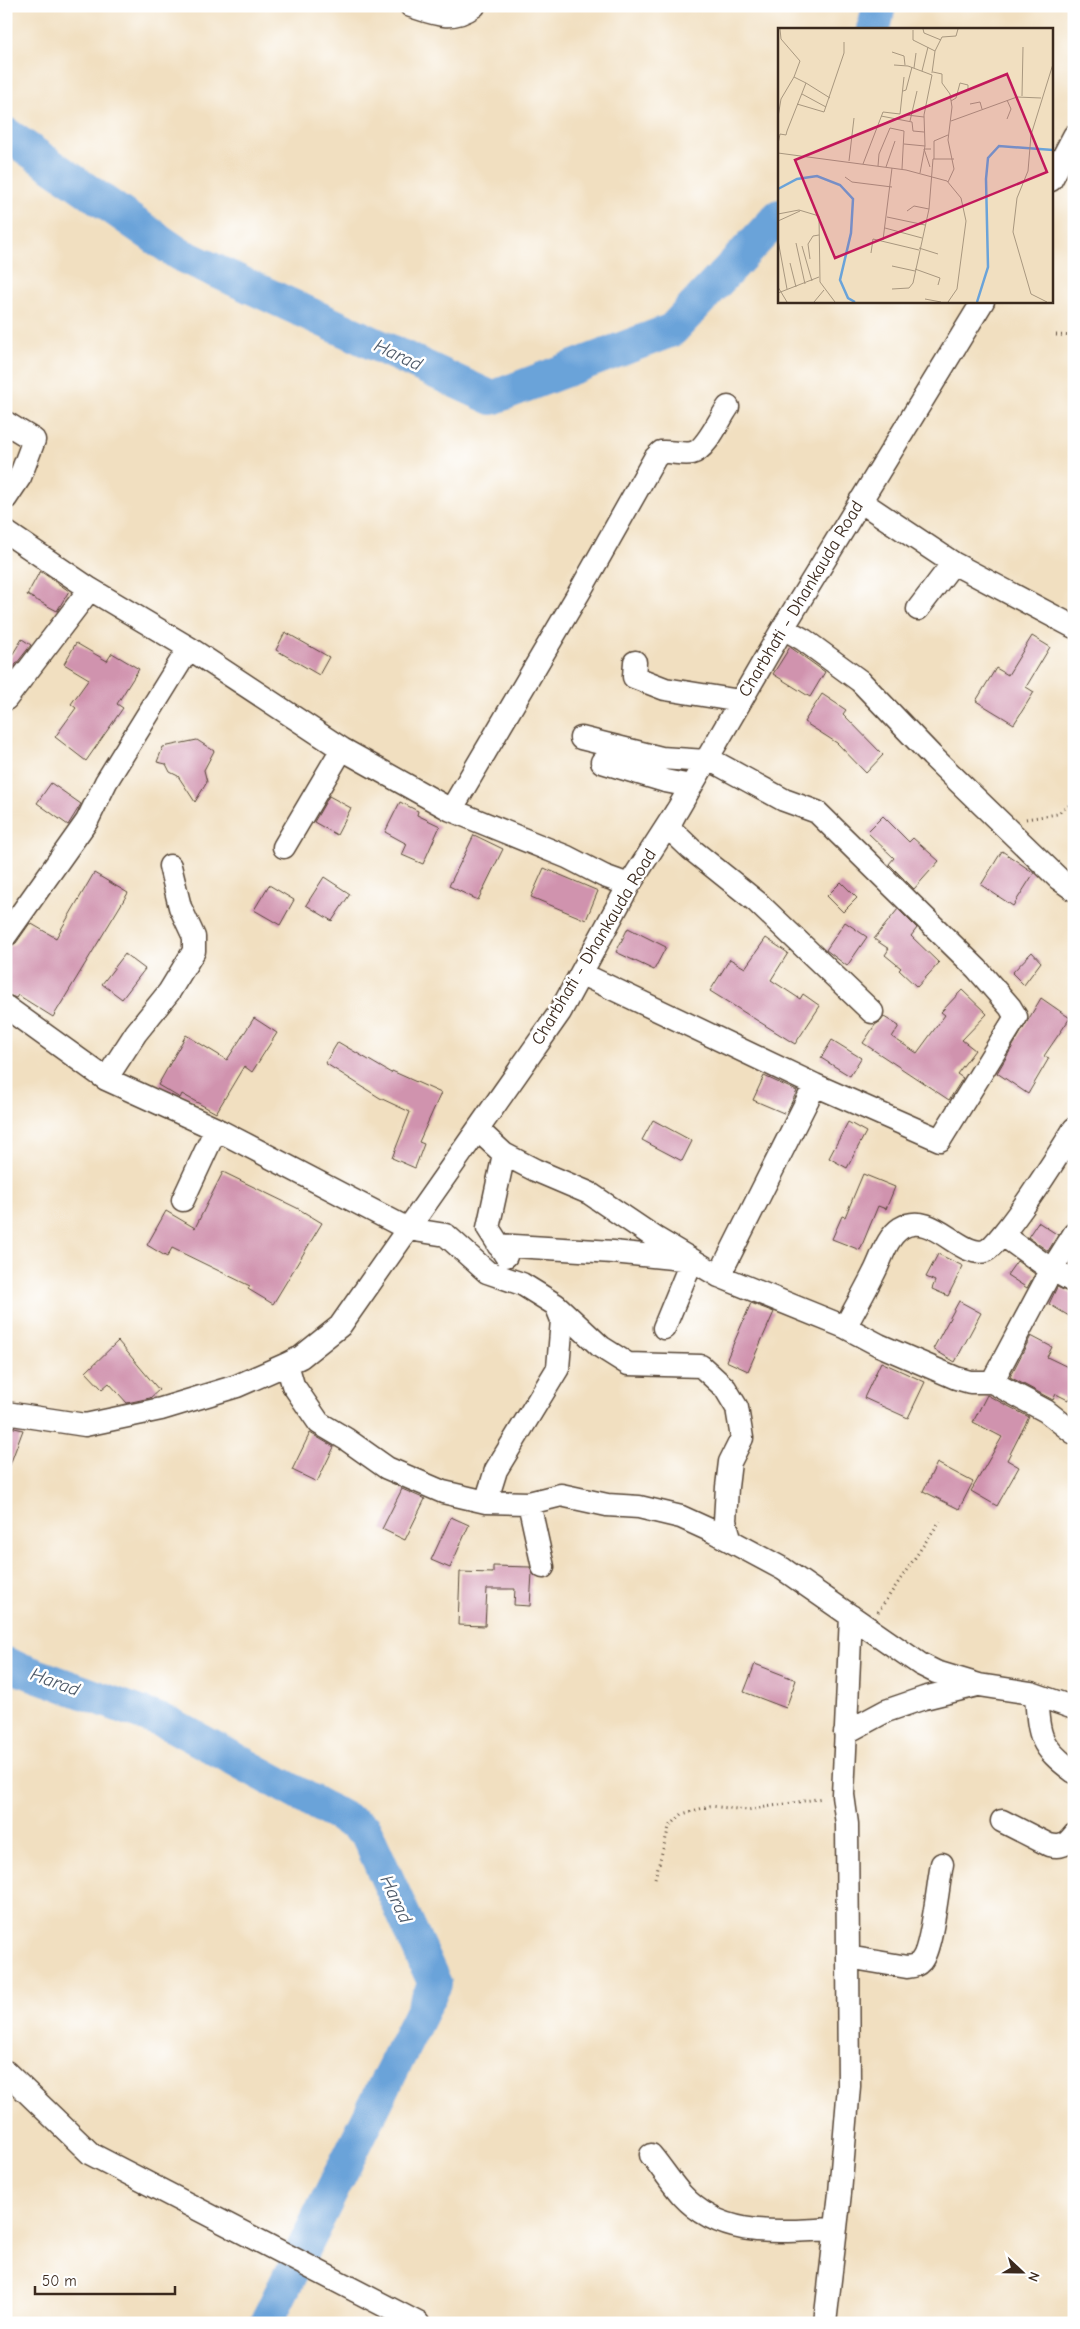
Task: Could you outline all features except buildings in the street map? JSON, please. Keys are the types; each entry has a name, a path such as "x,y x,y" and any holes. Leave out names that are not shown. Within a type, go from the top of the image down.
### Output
{"street":[{"path":"411,6 433,14 457,16 474,6"},
{"path":"1052,178 1074,136"},
{"name":"Charbhati - Dhankauda Road","path":"6,1413 85,1425 161,1409 237,1386 287,1364 301,1357 340,1326 560,1012 629,886 678,809 783,628 982,302"},
{"path":"451,810 580,592 655,458 661,452 691,453 698,450 706,442 728,407"},
{"path":"6,422 34,440 20,477 6,498"},
{"path":"860,501 953,563 1074,627"},
{"path":"6,532 90,589 189,648 342,749 451,810 567,857 604,876 629,886"},
{"path":"918,609 953,563"},
{"path":"6,700 90,589"},
{"path":"783,628 804,640 860,681 932,756 1058,879 1074,890"},
{"path":"6,934 87,821 106,782 189,648"},
{"path":"635,662 634,677 665,689 740,701"},
{"path":"582,738 661,758 706,759 784,800 817,812 977,969 1010,1007 1016,1018 940,1140 815,1086 582,974"},
{"path":"284,847 342,749"},
{"path":"602,762 665,781 691,786"},
{"path":"678,809 668,827 691,849 757,902 872,1012"},
{"path":"106,1078 136,1033 170,992 194,951 194,938 180,906 170,866"},
{"path":"6,1007 106,1078 216,1129 408,1229 446,1235 487,1272 522,1284 549,1300 562,1320 558,1368 496,1470 486,1502"},
{"path":"718,1276 815,1086"},
{"path":"183,1200 216,1129"},
{"path":"845,1327 889,1240 902,1228 917,1225 939,1230 967,1248 983,1252 991,1248 1003,1235 1074,1129"},
{"path":"478,1130 504,1154 535,1170 590,1193 718,1276 845,1327 879,1345 956,1378 970,1382 992,1382 1046,1411 1074,1433"},
{"path":"504,1154 488,1228 516,1272 601,1347 628,1364 701,1366 725,1388 738,1408 742,1438 730,1462 725,1521 731,1541"},
{"path":"992,1382 1052,1269 1074,1234"},
{"path":"1003,1235 1074,1282"},
{"path":"460,1247 494,1239 692,1260"},
{"path":"664,1328 692,1260"},
{"path":"287,1364 293,1385 318,1423 346,1439 387,1468 443,1492 486,1502 529,1503 560,1495 606,1505 639,1507 681,1517 783,1569 928,1668 979,1685 1005,1688 1036,1695 1074,1708"},
{"path":"529,1503 543,1567"},
{"path":"825,2323 849,2086 847,1824 843,1795 845,1733 859,1622"},
{"path":"845,1733 886,1711 924,1698 979,1685"},
{"path":"1036,1695 1040,1736 1047,1749 1074,1772"},
{"path":"1002,1822 1057,1847 1063,1846 1074,1835"},
{"path":"848,1957 907,1967 916,1966 927,1948 942,1864"},
{"path":"6,2072 91,2154 418,2322"},
{"path":"651,2156 682,2195 709,2216 734,2227 762,2232 836,2229"}],"path":[{"path":"1056,335 1074,336"},
{"path":"1005,826 1026,819 1057,814 1074,802"},
{"path":"859,1622 940,1522"},
{"path":"655,1878 668,1827 682,1814 710,1806 747,1810 843,1795"}],"waterway":[{"name":"Harad","path":"874,28 879,6"},
{"name":"Harad","path":"6,134 179,254 492,398 672,330 778,217"},
{"name":"Harad","path":"6,1664 170,1724 365,1830 435,1984 266,2323"}]}
